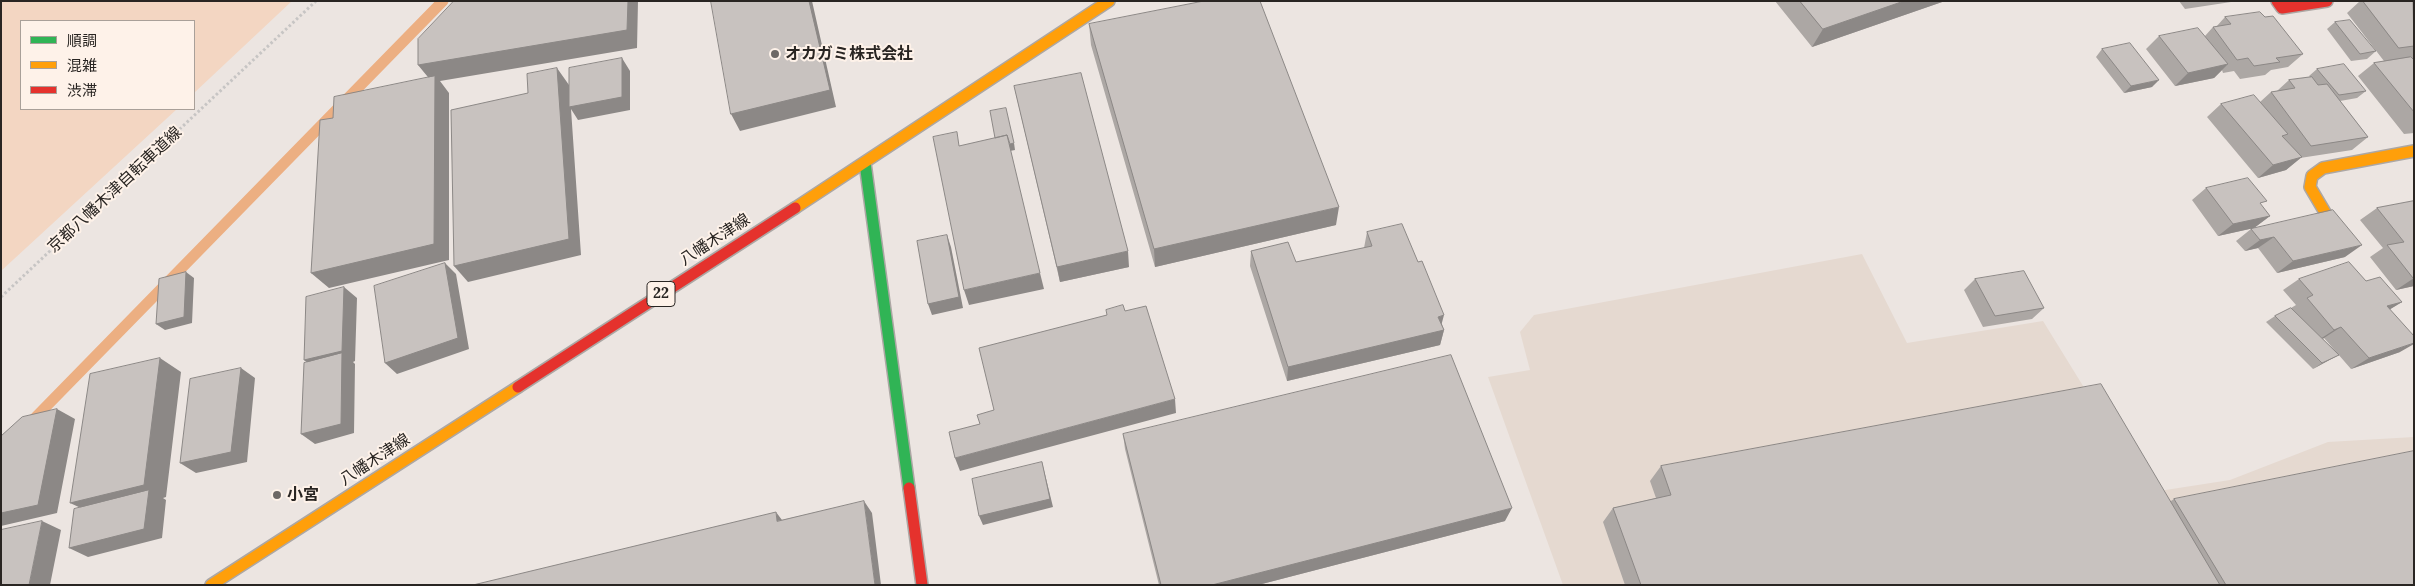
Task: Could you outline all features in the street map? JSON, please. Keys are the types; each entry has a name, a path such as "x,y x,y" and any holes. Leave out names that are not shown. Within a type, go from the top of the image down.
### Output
{"main road":[{"name":"八幡木津線","path":"211,585 865,163 1109,1"},
{"path":"2277,1 2282,8 2327,1"},
{"path":"2326,214 2310,187 2312,176 2323,168 2414,151"},
{"path":"865,163 922,585"}],"path":[{"name":"京都八幡木津自転車道線","path":"1,297 316,1"}],"shaded area":[{"path":"1,1 292,1 195,92 195,20 20,20 20,110 176,110 1,271"},
{"path":"1862,254 1907,343 2043,321 2133,467 2159,491 2230,480 2328,442 2414,437 2414,585 1563,585 1488,377 1530,370 1520,332 1534,315"}],"building":[{"path":"454,1 628,1 627,30 418,65 418,39"},
{"name":"オカガミ株式会社","path":"711,1 809,1 830,90 731,114"},
{"path":"1204,1 1260,1 1339,207 1154,249 1089,24"},
{"path":"1800,1 1904,1 1823,29"},
{"path":"2363,1 2413,1 2414,46 2399,48"},
{"path":"2260,12 2265,17 2273,16 2303,54 2276,58 2280,62 2254,66 2248,58 2237,60 2213,27 2231,24 2225,17"},
{"path":"2350,20 2376,51 2360,54 2335,22"},
{"path":"2198,28 2228,64 2188,73 2159,36"},
{"path":"2130,43 2159,80 2131,86 2102,49"},
{"path":"2411,57 2414,60 2414,112 2374,63"},
{"path":"622,58 622,97 569,107 569,68"},
{"path":"2344,64 2366,91 2339,95 2317,69"},
{"path":"557,68 569,239 454,266 451,110 528,93 527,74"},
{"path":"1081,73 1128,251 1057,267 1014,86"},
{"path":"435,76 434,244 311,273 320,120 333,118 334,97"},
{"path":"2312,77 2318,85 2327,84 2368,137 2311,146 2271,92 2295,88 2289,80"},
{"path":"2254,95 2288,134 2282,136 2302,157 2273,165 2221,104"},
{"path":"1006,108 1014,143 1010,144 1007,135 995,138 990,111"},
{"path":"957,132 959,146 1007,135 1040,273 964,290 933,137"},
{"path":"2248,178 2267,201 2260,203 2270,216 2233,224 2206,188"},
{"path":"2414,201 2413,278 2387,245 2404,242 2377,208"},
{"path":"2333,210 2362,245 2293,261 2274,237 2260,240 2251,229"},
{"path":"1402,224 1418,262 1422,261 1444,315 1438,317 1444,330 1288,367 1251,251 1288,242 1296,262 1372,246 1367,232"},
{"path":"947,235 959,297 928,304 917,241"},
{"path":"2349,262 2366,281 2380,277 2402,302 2387,306 2414,336 2414,343 2369,358 2341,327 2334,330 2307,298 2313,295 2299,279"},
{"path":"445,263 458,338 385,363 374,286"},
{"path":"2024,271 2044,308 1995,316 1975,279"},
{"path":"186,272 184,317 156,324 159,279"},
{"path":"344,287 342,351 304,360 306,297"},
{"path":"1123,305 1125,311 1146,306 1175,399 955,458 949,432 980,424 977,415 994,410 979,348 1107,315 1106,310"},
{"path":"2291,308 2339,355 2322,363 2275,316"},
{"path":"342,353 341,424 301,434 304,363"},
{"path":"1451,355 1512,508 1212,585 1161,585 1123,434"},
{"path":"160,358 144,485 70,503 90,374"},
{"path":"241,368 231,452 180,463 190,379"},
{"path":"2101,384 2220,585 1641,585 1613,508 1671,495 1661,466"},
{"path":"57,409 38,505 1,513 1,436 22,417"},
{"path":"2414,451 2414,585 2226,585 2174,499"},
{"path":"1042,462 1050,499 979,516 972,479"},
{"path":"149,490 144,529 69,548 74,509"},
{"path":"864,501 875,585 473,585 776,512 777,521"},
{"path":"42,521 29,585 1,585 1,530"}],"waterway":[{"path":"28,425 443,1"}],"traffic: fast":[{"path":"865,163 909,488"}],"traffic: slow":[{"path":"795,208 1109,1"},
{"path":"2326,214 2310,187 2312,176 2323,168 2414,151"},
{"path":"211,585 518,387"}],"traffic: jam":[{"path":"2277,1 2282,8 2327,1"},
{"path":"518,387 795,208"},
{"path":"909,488 922,585"}],"place":[{"name":"オカガミ株式会社","path":"775,54"},
{"name":"小宮","path":"277,495"}]}
